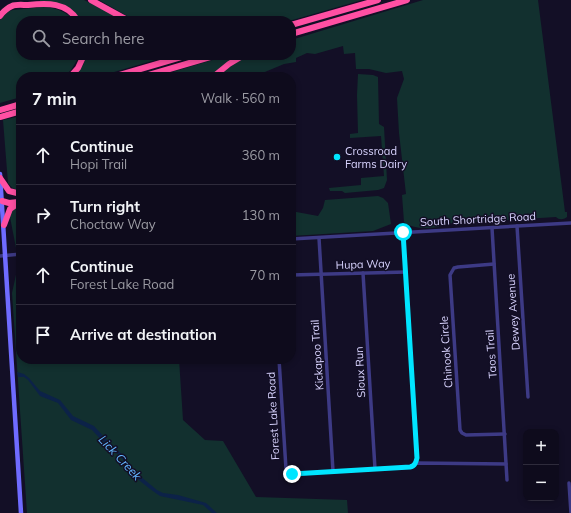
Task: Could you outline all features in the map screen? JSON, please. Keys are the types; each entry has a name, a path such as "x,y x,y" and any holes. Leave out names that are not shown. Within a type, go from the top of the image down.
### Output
{"highway":[{"path":"91,0 101,4 121,16"},
{"path":"296,24 378,0"},
{"path":"296,33 407,0"},
{"path":"0,7 52,4 66,9 73,16"},
{"path":"0,16 12,6"},
{"path":"74,72 82,60"},
{"path":"130,72 171,60"},
{"path":"159,72 201,60"},
{"path":"219,72 236,60"},
{"path":"0,110 16,105"},
{"path":"0,117 16,113"},
{"path":"0,178 9,191 16,193"},
{"path":"2,201 8,197 16,195"},
{"path":"2,201 8,203 16,202"},
{"path":"4,225 10,209 16,205"}],"street":[{"path":"0,174 4,225 2,256 21,513"},
{"name":"South Shortridge Road","path":"296,239 571,223"},
{"name":"Dewey Avenue","path":"517,226 528,397"},
{"name":"Taos Trail","path":"492,228 507,480"},
{"path":"403,232 417,458 416,463"},
{"name":"Kickapoo Trail","path":"319,238 333,471"},
{"path":"2,256 16,255"},
{"name":"Chinook Circle","path":"494,264 458,267 454,268 450,275 460,430 466,435 505,434"},
{"name":"Hupa Way","path":"321,274 406,272"},
{"path":"296,275 321,274"},
{"name":"Sioux Run","path":"363,274 375,469"},
{"name":"Forest Lake Road","path":"279,364 287,473 292,474 333,471"},
{"path":"333,471 410,467 416,463 506,464"},
{"path":"569,483 571,513"}],"green space":[{"path":"84,0 116,16 78,16 54,2 40,1"},
{"path":"99,0 362,0 296,19 296,16 127,16"},
{"path":"423,0 538,0 565,212 567,212 567,217 564,219 558,219 556,217 440,224 439,227 426,228 408,225 404,222 402,195 406,194 399,133 397,98 404,79 402,71 386,73 369,69 356,69 355,53 344,54 343,46 315,54 307,53 296,58 296,38"},
{"path":"44,7 53,8 69,16 16,16 16,60 77,60 69,72 16,72 16,98 0,103 0,20 9,11"},
{"path":"85,60 155,60 114,72 78,72"},
{"path":"212,60 233,60 218,72 172,72"},
{"path":"240,60 296,60 296,62 284,64 265,72 223,72"},
{"path":"358,74 373,75 378,77 379,124 384,127 387,180 384,188 378,190 345,193 342,191 330,191 329,188 361,185 361,178 384,176 381,136 350,138 350,134 358,133"},
{"path":"16,117 16,190 8,183 3,120"},
{"path":"378,196 383,198 388,203 391,224 373,231 296,236 296,212 318,216 323,208 325,200"},
{"path":"16,207 16,248 10,217 12,211"},
{"path":"16,275 16,352 12,293"},
{"path":"17,364 179,364 183,420 205,440 223,441 256,497 347,500 348,513 27,513"}],"water":[{"name":"Lick Creek","path":"17,372 24,374 29,378 40,391 60,400 73,416 94,426 123,455 134,471 157,490 163,493 178,495 206,503 217,513 212,513 203,505 160,496 150,489 130,473 121,457 105,444 92,430 71,420 58,403 40,396 28,380 24,377 18,377"}],"place":[{"name":"Crossroad Farms Dairy","path":"337,157"}],"route":[{"path":"292,474 410,467 416,463 417,458 403,232"}]}
